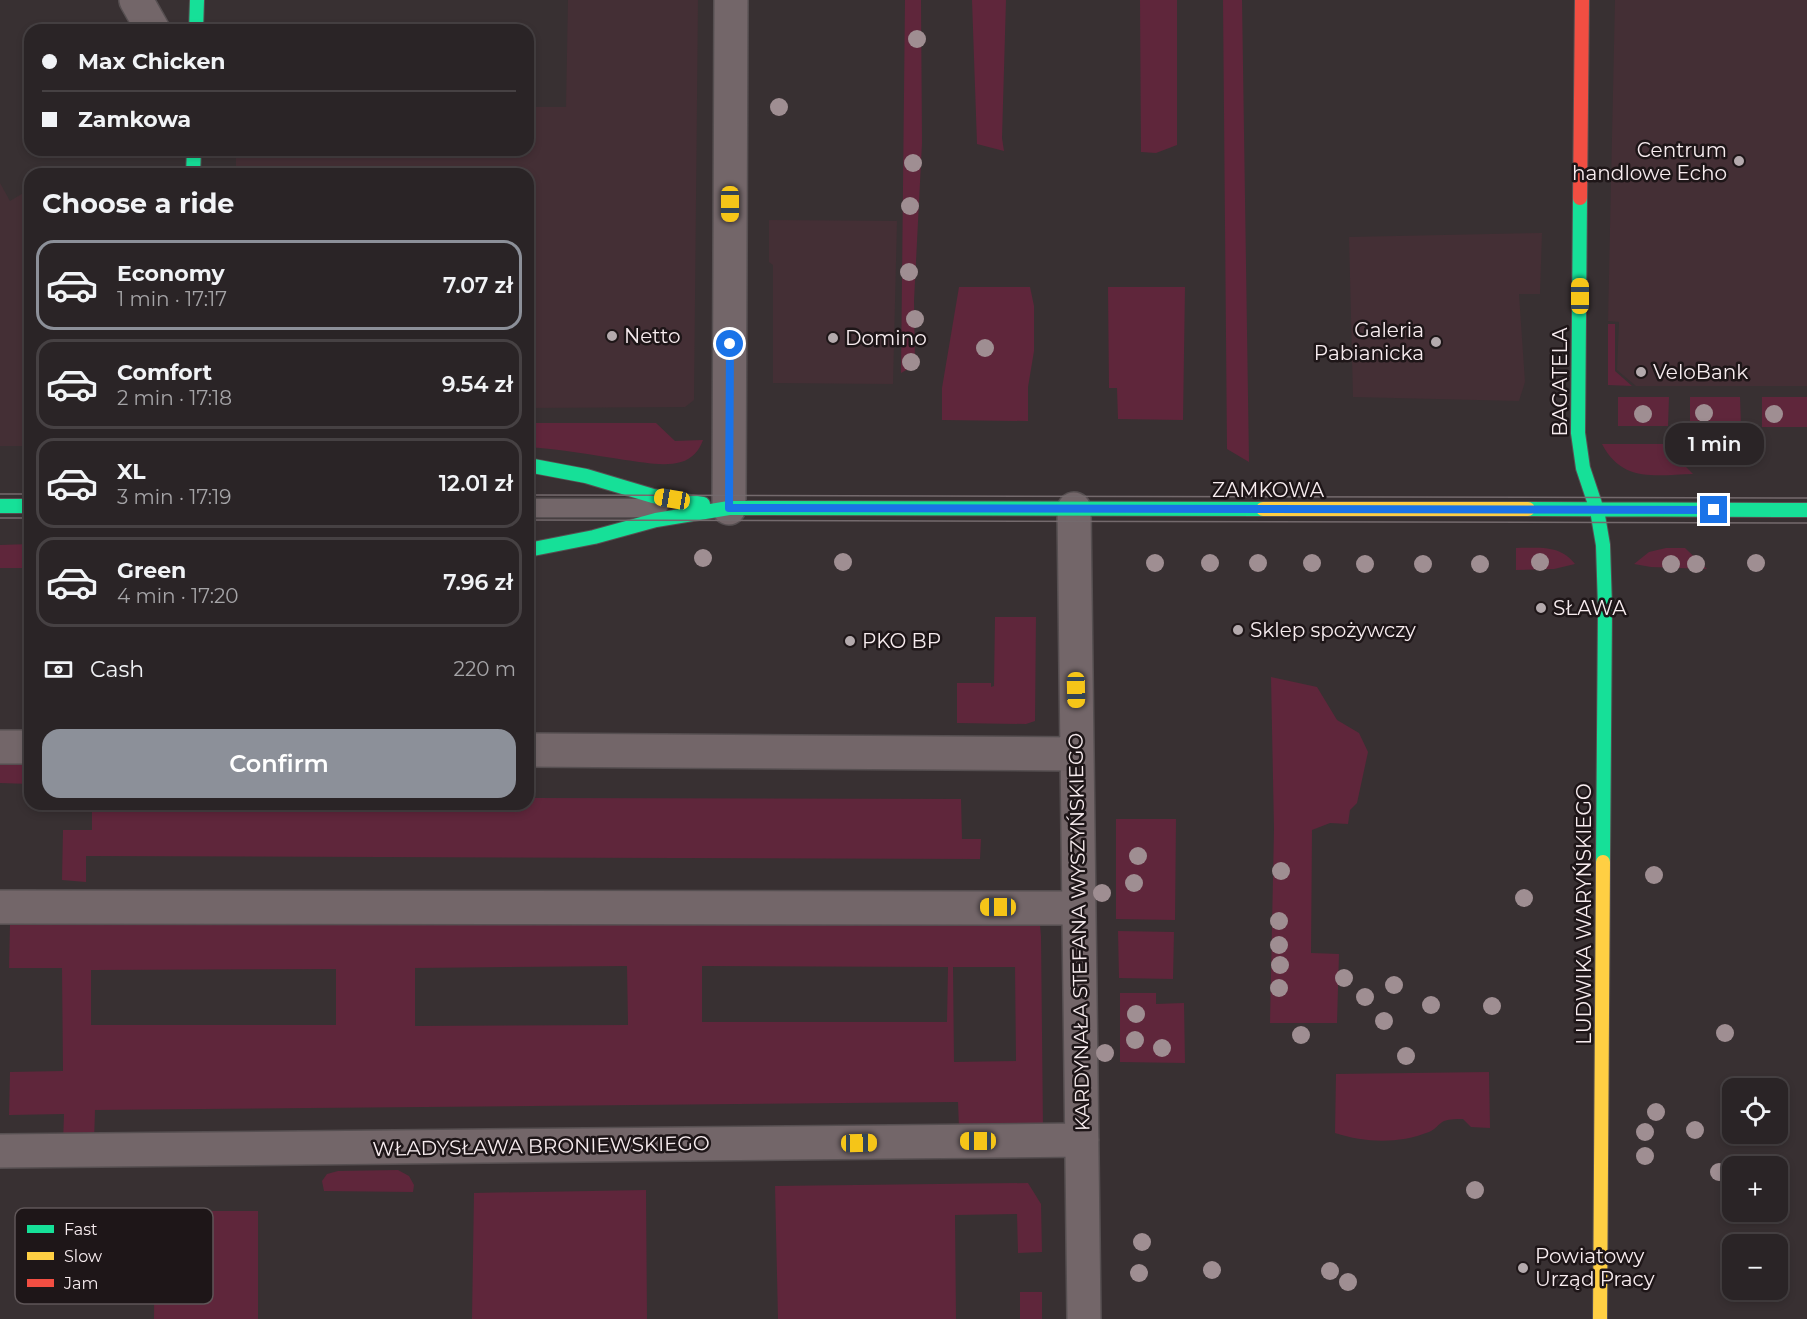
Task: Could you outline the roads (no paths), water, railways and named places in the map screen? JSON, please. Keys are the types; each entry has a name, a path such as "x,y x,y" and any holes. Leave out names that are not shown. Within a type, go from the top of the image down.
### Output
{"street":[{"path":"136,0 150,24"},
{"path":"196,24 197,0"},
{"path":"729,508 731,0"},
{"name":"BAGATELA","path":"1582,0 1578,433 1583,468 1597,510"},
{"name":"ZAMKOWA","path":"534,466 586,476 653,496 729,508 1807,510"},
{"path":"0,506 24,506"},
{"name":"ZAMKOWA","path":"534,549 594,537 657,520 729,508"},
{"name":"KARDYNAŁA STEFANA WYSZYŃSKIEGO","path":"1074,509 1084,1319"},
{"name":"LUDWIKA WARYŃSKIEGO","path":"1597,510 1603,545 1605,619 1600,1319"},
{"path":"0,747 24,747"},
{"path":"534,750 1077,754"},
{"path":"0,907 1079,908"},
{"name":"WŁADYSŁAWA BRONIEWSKIEGO","path":"0,1151 1082,1140"}],"lane":[{"path":"534,508 729,508"}],"tram line":[{"path":"0,494 24,494"},
{"path":"534,495 1807,498"},
{"path":"0,518 24,518"},
{"path":"534,520 1807,523"}],"place":[{"name":"Centrum handlowe Echo","path":"1739,161"},
{"name":"Netto","path":"612,336"},
{"name":"Domino","path":"833,338"},
{"name":"Galeria Pabianicka","path":"1436,342"},
{"name":"VeloBank","path":"1641,372"},
{"name":"SŁAWA","path":"1541,608"},
{"name":"Sklep spożywczy","path":"1238,630"},
{"name":"PKO BP","path":"850,641"},
{"name":"Powiatowy Urząd Pracy","path":"1523,1268"}]}
